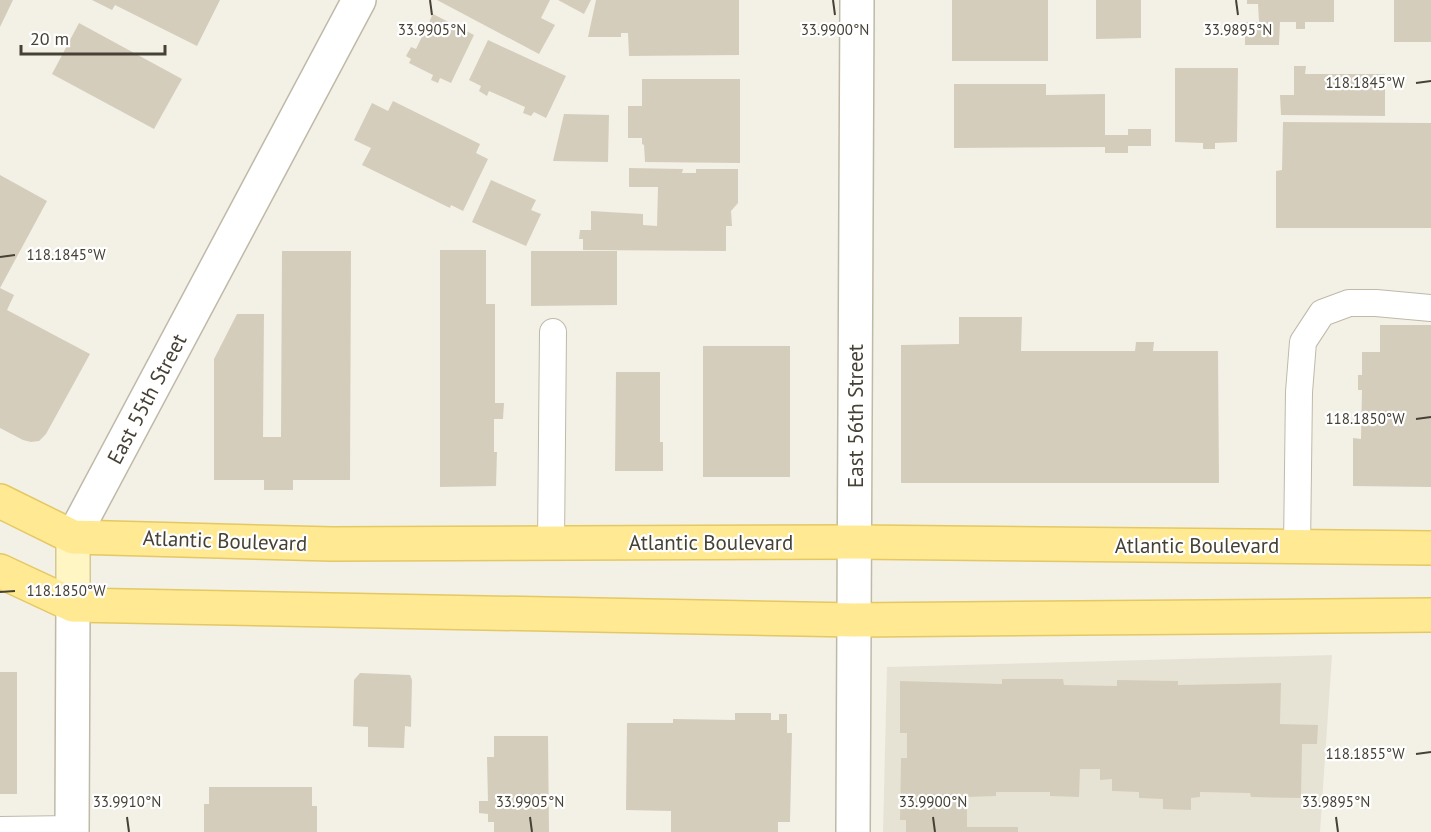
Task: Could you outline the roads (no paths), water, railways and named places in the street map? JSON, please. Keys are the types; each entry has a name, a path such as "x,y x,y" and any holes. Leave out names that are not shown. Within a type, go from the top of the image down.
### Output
{"main road":[{"name":"Atlantic Boulevard","path":"0,501 73,537 332,544 855,542 1431,548"},
{"path":"0,572 73,605 854,620 1431,615"}],"street":[{"name":"East 55th Street","path":"72,831 73,537 360,0"},
{"name":"East 56th Street","path":"853,832 857,0"}],"lane":[{"path":"1297,547 1299,392 1303,342 1322,313 1349,303 1431,308"},
{"path":"551,543 553,332"},
{"path":"0,830 72,831"}]}
